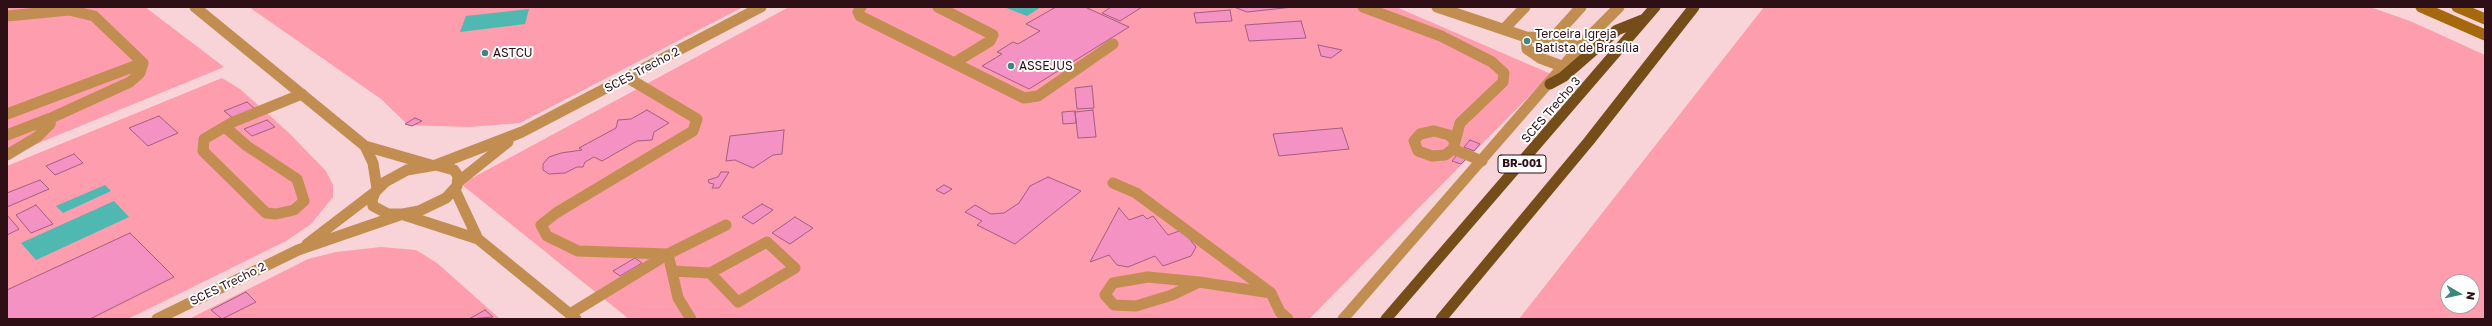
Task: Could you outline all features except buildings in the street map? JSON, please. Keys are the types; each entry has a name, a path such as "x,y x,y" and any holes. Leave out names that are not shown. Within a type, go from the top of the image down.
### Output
{"highway":[{"name":"SCES Trecho 3","path":"1386,319 1580,96 1644,18 1656,7"},
{"name":"BR-001","path":"1440,319 1589,141 1694,7"},
{"path":"1550,84 1563,77 1617,30 1644,18"}],"main road":[{"path":"2421,7 2485,35"},
{"path":"2457,7 2485,19"}],"street":[{"path":"195,7 365,146 454,170 456,186 478,239"},
{"name":"SCES Trecho 2","path":"298,250 376,191 390,178 407,170 434,165 522,132 628,78 761,7"},
{"path":"860,7 858,12 860,16 1024,98 1038,96 1113,44"},
{"path":"938,7 993,35 990,41 954,63"},
{"path":"1363,7 1441,36 1492,62 1504,73 1504,82 1460,123 1454,145 1482,161"},
{"path":"1437,7 1526,37 1553,38 1580,48"},
{"path":"1461,15 1470,7"},
{"path":"1504,29 1525,7"},
{"path":"1553,38 1581,7"},
{"path":"1343,319 1580,48 1619,7"},
{"path":"7,16 41,11 69,10 94,16 143,63"},
{"path":"1526,37 1527,49 1546,60 1564,67"},
{"path":"7,114 143,63"},
{"path":"7,135 51,118 130,82 140,73 143,63"},
{"path":"628,78 697,119 693,131 556,213 541,225 547,236 578,251 668,254"},
{"path":"227,129 297,179 304,201 294,210 276,214 266,213 203,151 204,140 227,129 259,115 267,108 302,94"},
{"path":"7,155 37,137 50,124 51,118"},
{"name":"SCES Trecho 2","path":"157,319 298,250 402,215 434,206 522,132"},
{"path":"365,146 373,163 376,191 372,200 373,206 388,214 402,215 478,239 573,316 668,254 726,225"},
{"path":"1113,183 1136,193 1271,293 1280,317"},
{"path":"672,271 710,273 767,242 795,268 738,302 710,273"},
{"path":"668,254 678,298 691,319"},
{"path":"1199,282 1172,295 1136,306 1114,305 1105,295 1113,283 1148,277 1199,282 1271,293"}],"shaded area":[{"path":"7,7 145,7 224,67 7,156"},
{"name":"ASTCU","path":"249,7 743,7 520,123 469,127 408,125 381,99"},
{"path":"789,7 1396,7 1551,74 1309,319 629,319 461,184"},
{"path":"1764,7 2370,7 2410,21 2485,55 2485,319 1519,319"},
{"path":"222,78 240,89 288,132 326,171 333,185 333,197 311,224 286,241 128,319 7,319 7,166"},
{"path":"381,247 416,250 437,263 500,319 189,319 308,259 336,252"}],"water":[{"path":"1004,7 1041,7 1027,16"},
{"path":"529,9 525,24 460,32 466,16"},
{"path":"105,185 111,191 63,213 56,206"},
{"path":"114,201 129,217 36,260 21,243"}],"place":[{"name":"Terceira Igreja Batista de Brasília","path":"1527,41"},
{"name":"ASTCU","path":"485,53"},
{"name":"ASSEJUS","path":"1011,66"}]}
